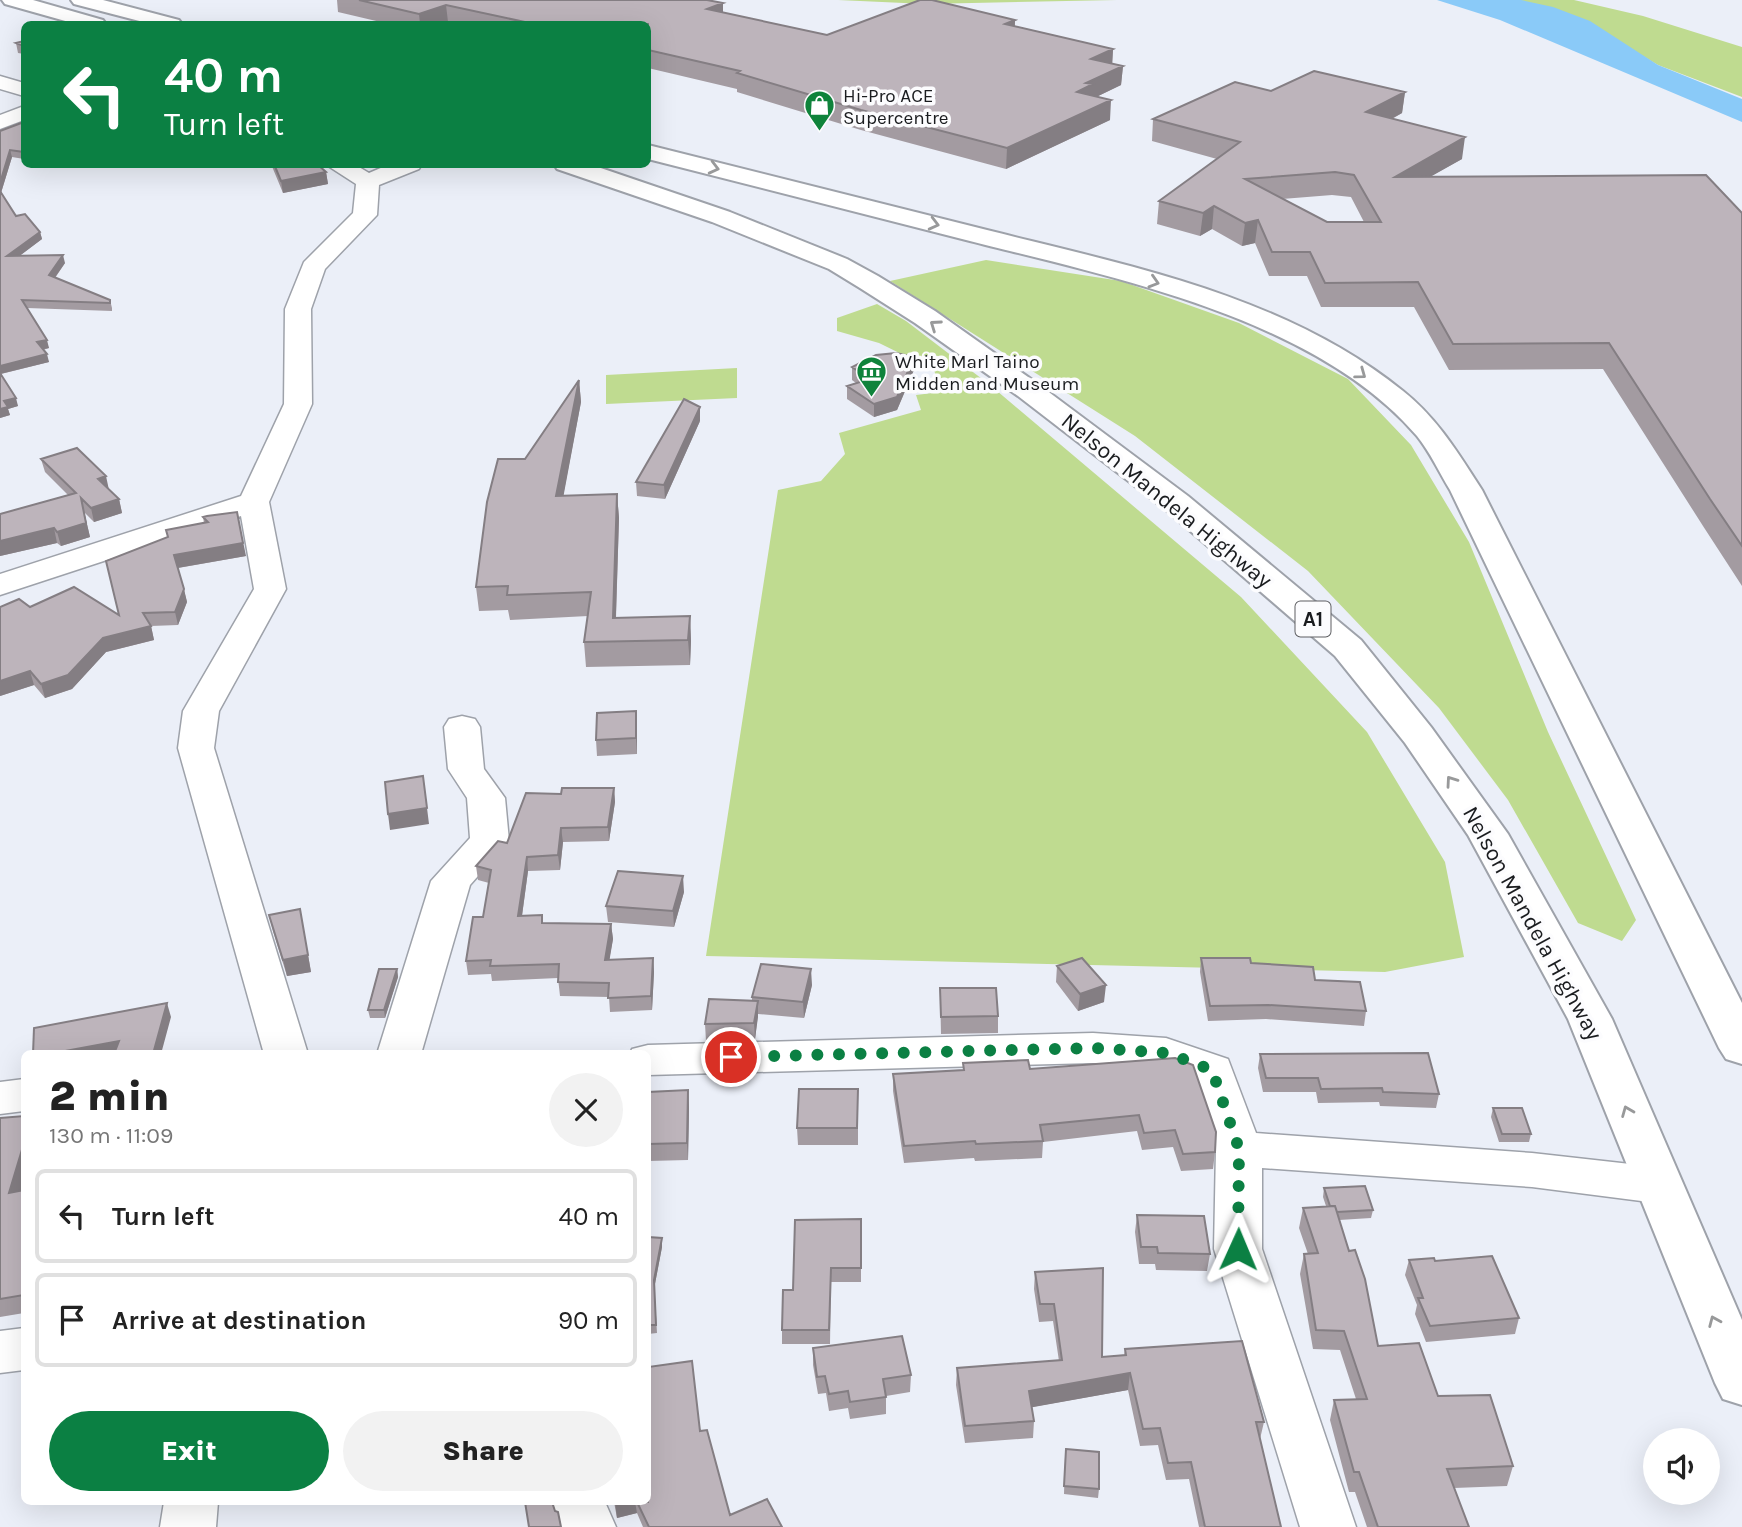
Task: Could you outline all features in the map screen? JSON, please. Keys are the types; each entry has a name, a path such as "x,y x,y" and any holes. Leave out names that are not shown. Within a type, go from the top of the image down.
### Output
{"highway":[{"path":"12,0 86,21"},
{"path":"80,0 160,21"},
{"path":"651,153 1115,270 1201,296 1308,342 1350,366 1385,391 1426,429 1466,490 1742,1048"},
{"name":"Nelson Mandela Highway","path":"577,168 722,217 838,264 869,282 925,317 1028,390 1177,503 1348,648 1418,735 1488,834 1590,1019 1659,1209 1742,1383"}],"street":[{"path":"0,123 21,113"},
{"path":"344,168 368,181 401,168"},
{"path":"284,1050 196,748 201,710 270,589 254,502 298,404 298,309 313,267 365,215 368,181"},
{"path":"0,585 254,502"},
{"path":"400,1050 451,881 490,841 486,798 466,769 462,727"},
{"path":"651,1060 1093,1048 1167,1053 1212,1070 1239,1149 1238,1249 1328,1527"},
{"path":"0,1098 21,1095"},
{"path":"1239,1149 1532,1170 1659,1209"},
{"path":"0,1352 21,1349"},
{"path":"188,1527 191,1505"},
{"path":"579,1505 588,1527"}],"green space":[{"path":"838,0 1117,0 926,4"},
{"path":"1518,0 1574,0 1643,16 1742,47 1742,97 1658,65 1626,46"},
{"path":"986,260 1121,281 1239,323 1348,379 1411,445 1469,542 1548,732 1636,920 1622,941 1578,923 1508,800 1439,708 1308,571 1135,436 890,281"},
{"path":"877,304 906,321 990,385 1241,597 1367,732 1445,862 1464,957 1385,972 706,956 778,490 821,481 845,454 839,433 921,410 916,395 941,392 934,370 879,343 837,331 837,318"},
{"path":"737,368 737,398 606,404 606,375"}],"water":[{"path":"1437,0 1521,0 1553,7 1590,21 1658,65 1742,99 1742,122 1500,20"}],"building":[{"path":"359,0 707,0 723,3 707,9 827,35 920,0 932,0 1015,20 1005,24 1113,49 1091,59 1123,66 1086,83 1093,84 1077,92 1111,100 1007,148 861,110 737,73 740,71 651,51 651,21 520,21 446,5 419,14"},
{"path":"1314,71 1405,92 1366,112 1465,137 1395,177 1706,175 1742,213 1742,546 1609,343 1453,344 1418,282 1325,283 1310,252 1272,252 1258,220 1245,223 1214,206 1203,213 1159,201 1240,142 1153,119 1235,82 1271,91","holes":["1335,172 1354,175 1381,222 1327,222 1245,179"]},
{"path":"21,123 21,152 10,150 0,183 0,131"},
{"path":"276,168 322,168 326,172 281,181"},
{"path":"0,191 16,216 25,214 40,232 7,256 63,255 49,275 110,300 110,303 22,300 47,340 37,342 47,354 0,366"},
{"path":"896,353 914,357 897,397 874,404 847,386 870,379 852,367 876,355"},
{"path":"0,373 16,398 4,401 8,407 0,409"},
{"path":"579,380 556,496 617,494 613,618 690,616 688,640 584,642 591,592 507,595 508,586 476,587 487,502 498,459 525,459"},
{"path":"684,399 700,407 664,485 636,482"},
{"path":"77,448 106,476 98,479 119,499 91,508 81,498 86,523 57,532 54,528 0,541 0,514 76,493 41,459"},
{"path":"237,512 243,543 174,555 184,589 175,612 143,613 151,626 103,638 68,675 41,684 30,671 0,681 0,607 19,599 30,607 74,587 119,615 106,561 168,537 166,530 208,522 203,517"},
{"path":"636,711 636,738 596,740 597,713"},
{"path":"423,776 427,808 388,814 385,782"},
{"path":"562,788 614,788 608,827 561,828 558,855 527,857 518,916 542,915 542,923 611,924 605,960 653,958 651,996 608,998 609,983 558,982 559,964 490,966 491,960 466,961 473,917 483,917 491,870 476,866 498,841 507,843 526,793 561,794"},
{"path":"618,871 683,876 673,911 606,906"},
{"path":"300,909 308,955 283,960 269,915"},
{"path":"1082,958 1106,985 1080,994 1057,966"},
{"path":"1201,958 1250,958 1251,963 1313,967 1315,980 1360,982 1366,1011 1268,1005 1210,1006"},
{"path":"761,964 811,969 803,1002 752,997"},
{"path":"379,969 397,969 384,1010 368,1010"},
{"path":"940,988 996,988 998,1016 941,1017"},
{"path":"709,999 758,1001 754,1023 705,1024"},
{"path":"167,1003 154,1050 116,1050 119,1041 71,1050 33,1050 34,1028"},
{"path":"1428,1053 1439,1094 1383,1092 1382,1088 1321,1089 1318,1078 1266,1078 1260,1054"},
{"path":"1175,1058 1193,1065 1216,1132 1215,1152 1183,1154 1175,1130 1144,1133 1139,1115 1040,1125 1043,1141 976,1144 975,1141 904,1146 893,1074 964,1070 963,1063 1028,1060 1030,1069"},
{"path":"799,1089 858,1089 857,1128 797,1128"},
{"path":"688,1090 687,1143 651,1144 651,1092"},
{"path":"1493,1108 1522,1108 1531,1134 1502,1134"},
{"path":"21,1116 21,1153 9,1193 21,1191 21,1296 0,1299 0,1118"},
{"path":"1365,1186 1373,1210 1337,1212 1335,1206 1330,1206 1324,1188"},
{"path":"1335,1206 1349,1251 1355,1250 1365,1279 1378,1346 1419,1343 1438,1396 1490,1395 1513,1466 1447,1469 1469,1527 1378,1527 1359,1472 1354,1472 1334,1400 1367,1399 1344,1331 1316,1330 1304,1254 1318,1253 1303,1208"},
{"path":"1137,1215 1204,1216 1210,1254 1158,1253 1157,1247 1141,1247"},
{"path":"861,1219 861,1268 831,1268 829,1330 782,1330 783,1290 793,1290 795,1220"},
{"path":"651,1237 662,1238 654,1280 656,1325 651,1325"},
{"path":"1492,1256 1519,1318 1430,1326 1418,1298 1423,1298 1409,1260 1434,1258 1435,1261"},
{"path":"1103,1268 1102,1357 1126,1355 1125,1349 1242,1341 1264,1422 1256,1422 1281,1527 1205,1527 1191,1462 1168,1463 1160,1428 1143,1429 1130,1373 1029,1391 1034,1421 965,1426 957,1368 1062,1360 1054,1304 1040,1304 1035,1272"},
{"path":"902,1336 911,1375 883,1379 886,1397 850,1402 848,1391 829,1394 825,1376 817,1377 813,1348"},
{"path":"692,1361 700,1431 707,1430 730,1515 767,1499 782,1527 649,1527 638,1505 651,1505 651,1367"},
{"path":"1066,1449 1099,1452 1099,1489 1064,1486"},
{"path":"525,1505 553,1505 558,1512 561,1527 529,1527"}],"place":[{"name":"Hi-Pro ACE Supercentre","path":"820,133"},
{"name":"White Marl Taino Midden and Museum","path":"872,399"}],"route":[{"path":"731,1057 1093,1048 1167,1053 1212,1070 1239,1149 1238,1249"}]}
